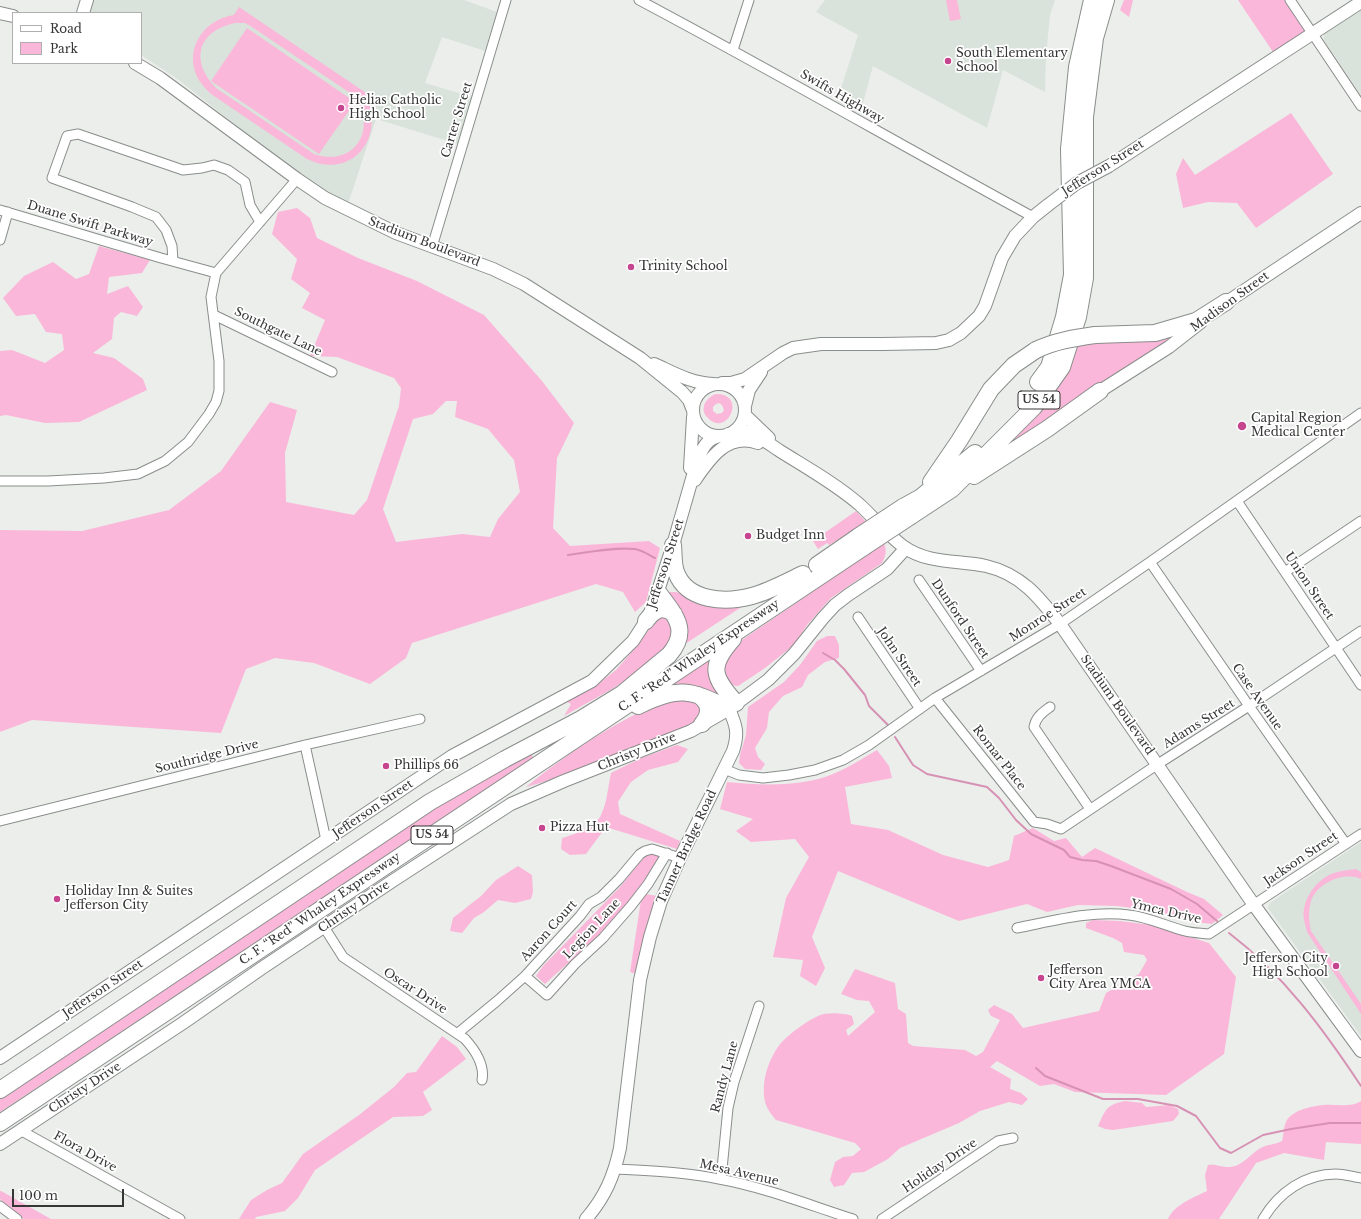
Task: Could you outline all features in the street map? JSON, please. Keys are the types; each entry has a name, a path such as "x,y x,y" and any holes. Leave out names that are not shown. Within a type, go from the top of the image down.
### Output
{"highway":[{"name":"C. F. “Red” Whaley Expressway","path":"907,512 921,496 974,455 1017,412 1049,367 1064,317 1072,275 1069,149 1076,67 1092,0"},
{"name":"C. F. “Red” Whaley Expressway","path":"0,1123 745,626 861,542 907,512 952,489 1034,407 1062,367 1078,317 1085,278 1085,117 1095,38 1106,0"},
{"path":"921,496 959,441 991,389 1014,365 1036,350 1052,343 1071,338 1095,335 1155,333 1196,321 1226,302"},
{"path":"952,489 1047,429 1100,391"},
{"name":"C. F. “Red” Whaley Expressway","path":"0,1090 430,802 618,697 803,574 861,542"},
{"path":"673,545 676,573 684,585 694,593"},
{"path":"618,697 645,673 669,655 675,648 679,639 679,622 659,590 673,588 714,598 743,598 766,592 803,574"},
{"path":"646,621 652,613 658,610 670,610 674,614"},
{"path":"733,706 719,682 716,670 721,654 745,626"},
{"path":"590,729 650,700 670,693 685,692 696,694 733,706"},
{"path":"696,694 703,698 707,703 708,708 706,719 702,724"}],"street":[{"path":"83,12 86,0"},
{"name":"Carter Street","path":"432,247 506,0"},
{"name":"Swifts Highway","path":"639,0 733,50 882,134 1033,216"},
{"path":"733,50 748,0"},
{"path":"1290,0 1361,106"},
{"name":"Jefferson Street","path":"766,365 782,353 793,348 821,344 936,343 949,340 962,333 975,320 985,306 1002,258 1015,236 1033,216 1077,183 1109,166 1361,2"},
{"path":"0,14 12,16"},
{"name":"Stadium Boulevard","path":"138,64 172,86 297,179 325,198 396,233 493,269 524,284 640,358"},
{"name":"Duane Swift Parkway","path":"173,262 172,246 166,230 156,217 52,178 67,136 78,134 183,170 214,165 228,170 244,182 250,205 260,222"},
{"path":"0,481 48,481 104,478 138,474 165,461 188,442 209,414 216,402 219,391 219,361 211,297 216,273 297,179"},
{"path":"0,240 4,211"},
{"name":"Duane Swift Parkway","path":"4,211 173,262 216,273"},
{"name":"Madison Street","path":"1100,391 1169,347 1226,302 1361,213"},
{"name":"Southgate Lane","path":"214,315 332,372"},
{"path":"640,358 682,392 689,400 697,425 703,431 711,435 724,435 736,430 742,423 748,390 766,365"},
{"path":"640,358 690,380 701,383 730,386 738,391 743,398 745,411 792,458"},
{"path":"688,491 693,436 694,400 698,392 705,387 745,379 766,365"},
{"name":"Monroe Street","path":"724,769 739,775 763,778 815,770 843,760 868,745 935,698 1060,624 1361,413"},
{"path":"688,491 702,449 713,437 742,431 753,434 792,458"},
{"path":"688,491 710,458 729,444 743,440 753,441 779,451"},
{"name":"Stadium Boulevard","path":"792,458 841,489 892,537 906,548 924,556 941,561 985,566 1007,574 1027,585 1060,624 1254,905 1361,1051"},
{"name":"Jefferson Street","path":"0,1058 452,756 592,681 633,640 646,621 659,590 688,491"},
{"name":"Union Street","path":"1237,500 1361,685"},
{"path":"1285,572 1361,521"},
{"path":"733,706 768,680 794,654 835,605 888,569 906,548"},
{"name":"Case Avenue","path":"1150,562 1346,844"},
{"name":"Dunford Street","path":"919,580 981,671"},
{"name":"John Street","path":"858,617 920,709"},
{"name":"Adams Street","path":"1047,824 1061,829 1361,631"},
{"name":"Romar Place","path":"935,698 1034,822 1047,824"},
{"name":"Christy Drive","path":"0,1144 183,1023 262,968 394,880 511,804 564,781 691,731 733,706"},
{"name":"Tanner Bridge Road","path":"586,1219 607,1189 616,1169 620,1148 640,980 650,937 661,901 680,858 733,751 737,734 733,706"},
{"path":"1050,707 1039,715 1035,721 1034,728 1090,809"},
{"name":"Southridge Drive","path":"0,821 305,745 420,719"},
{"path":"305,745 326,840"},
{"name":"Jackson Street","path":"1254,905 1361,834"},
{"name":"Aaron Court","path":"458,1033 497,1002 525,976 580,916 589,904 601,897 640,854 652,849 680,858"},
{"name":"Legion Lane","path":"525,976 547,996 575,964 603,938 631,906 648,884 667,853"},
{"name":"Ymca Drive","path":"1017,928 1079,916 1106,914 1129,915 1160,922 1185,931 1209,934 1254,905"},
{"name":"Oscar Drive","path":"324,927 343,957 458,1033 470,1045 477,1056 482,1068 482,1080"},
{"name":"Randy Lane","path":"720,1179 728,1108 734,1082 759,1006"},
{"name":"Flora Drive","path":"20,1130 180,1219"},
{"name":"Holiday Drive","path":"882,1219 998,1141 1013,1138"},
{"name":"Mesa Avenue","path":"616,1169 696,1175 720,1179 769,1192 853,1219"},
{"path":"1263,1219 1286,1191 1308,1178 1337,1174 1361,1178"},
{"path":"0,1206 17,1219"}],"shaded area":[{"name":"Helias Catholic High School","path":"91,0 464,0 497,12 485,51 442,37 425,83 472,97 458,144 376,119 348,204 318,187 265,148 176,78 142,56 142,12 87,12"},
{"name":"South Elementary School","path":"825,0 1055,0 1050,15 1046,56 1045,92 1003,70 987,128 873,66 860,114 837,101 858,35 816,12"},
{"path":"1361,9 1361,95 1324,40 1324,35 1326,31"},
{"name":"Jefferson City High School","path":"1361,842 1361,1036 1268,908 1270,903 1274,900"}],"green space":[{"path":"946,0 957,0 961,19 950,21"},
{"path":"1124,0 1133,0 1129,17 1120,10"},
{"path":"1238,0 1287,0 1305,28 1305,31 1273,52"},
{"path":"239,7 375,99 370,107 372,122 370,135 356,156 346,162 334,165 321,164 307,159 211,94 204,87 197,77 193,64 193,54 196,44 200,36 207,28 215,22 234,15","holes":["235,23 245,23 353,95 364,120 363,132 359,142 351,150 341,155 329,157 314,154 216,88 202,67 200,57 202,48 206,40 222,27"]},
{"path":"247,28 355,102 319,154 211,81"},
{"path":"1291,113 1333,174 1256,228 1237,203 1208,202 1183,208 1176,174 1183,158 1195,175"},
{"path":"297,208 310,218 317,238 358,258 417,281 484,315 542,381 574,423 557,458 553,528 570,546 649,541 660,548 646,602 635,612 623,592 596,584 412,643 406,658 370,684 314,663 275,658 246,669 221,733 32,720 0,732 0,530 82,531 169,510 221,471 270,402 297,410 285,453 286,502 354,515 367,500 399,406 401,388 394,378 337,357 310,356 325,320 302,308 310,293 291,279 297,259 272,234 278,212","holes":["446,401 457,401 455,417 488,429 514,460 520,492 498,519 490,537 462,534 396,542 383,509 413,419 433,414"]},
{"path":"99,246 150,260 142,273 109,277 107,294 128,286 143,307 137,316 121,312 114,318 112,339 93,353 114,358 143,379 147,390 79,422 45,423 6,415 0,416 0,351 12,350 45,363 64,350 62,334 46,332 35,314 16,316 3,298 24,276 53,262 76,279 89,274"},
{"path":"1185,331 998,455 1079,340"},
{"path":"716,394 726,396 731,401 733,407 731,414 722,423 715,423 705,415 704,404","holes":["719,403 722,405 724,410 722,413 717,414 713,411 713,407 716,404"]},
{"path":"856,511 867,523 829,545 827,543 818,549 813,541"},
{"path":"884,543 886,553 882,563 831,598 807,625 794,645 765,668 738,686 731,685 726,680 723,664 736,644"},
{"path":"668,592 676,592 743,606 683,644"},
{"path":"663,615 673,622 671,645 650,664 612,689 564,716 571,704 567,702 598,684 616,670 648,631 653,620"},
{"path":"827,636 835,636 839,645 839,658 825,662 808,675 802,687 783,696 769,712 767,728 755,748 758,757 765,764 761,770 745,769 739,763 746,735 748,707 784,682 800,665 817,641"},
{"path":"717,652 722,698 665,689"},
{"path":"667,700 701,701 700,720 618,755 526,787 576,750 611,727"},
{"path":"677,745 688,749 678,762 648,770 631,782 618,802 620,814 680,841 677,849 606,827 586,854 570,855 561,849 562,838 584,830 594,823 601,815 605,805 611,773 639,759"},
{"path":"877,750 889,766 892,778 845,787 851,824 888,830 943,855 988,867 1009,860 1014,836 1033,828 1054,841 1066,838 1082,857 1095,848 1204,899 1223,915 1212,924 1185,921 1156,911 1117,906 1078,905 1047,912 1027,904 959,921 838,871 812,937 825,968 816,986 800,976 803,960 773,957 786,898 809,857 795,839 751,842 736,831 753,819 720,809 727,782 789,784 813,780 838,772"},
{"path":"530,752 535,760 469,800 0,1112 0,1095 440,802"},
{"path":"655,851 660,856 637,893 593,941 545,984 536,976 543,966 620,887 647,853"},
{"path":"518,866 532,875 533,892 531,899 515,903 498,900 474,918 462,933 450,931 453,918 481,896 496,880"},
{"path":"1356,869 1361,872 1361,879 1354,877 1339,878 1332,880 1319,889 1311,901 1309,916 1311,931 1361,1004 1361,1014 1307,932 1304,920 1307,900 1314,887 1319,882 1331,874"},
{"path":"646,894 657,896 636,974 630,972 641,900"},
{"path":"1093,920 1120,921 1151,925 1209,943 1236,977 1224,1054 1166,1095 1075,1092 1054,1084 1040,1086 997,1061 990,1067 1011,1079 1010,1089 1021,1093 1028,1099 1022,1105 1009,1102 980,1111 959,1123 900,1148 888,1159 864,1172 852,1173 844,1185 834,1187 830,1180 835,1162 843,1157 853,1156 861,1149 855,1143 776,1120 768,1109 764,1094 765,1079 772,1056 784,1039 814,1018 830,1013 852,1016 854,1024 846,1030 848,1036 875,1012 869,1001 857,1000 841,994 855,969 895,983 898,1009 906,1014 908,1043 913,1046 965,1050 976,1056 983,1052 1000,1020 991,1016 988,1010 994,1005 1012,1014 1023,1028 1099,1011 1106,993 1139,974 1147,960 1144,955 1124,952 1122,943 1113,938 1086,928 1086,923"},
{"path":"442,1036 457,1047 466,1059 423,1092 432,1110 423,1116 393,1117 315,1170 298,1198 285,1211 256,1217 255,1219 239,1219 251,1200 282,1183 303,1154 359,1115 394,1087 407,1073 416,1072"},
{"path":"1125,1101 1142,1103 1146,1107 1169,1105 1178,1109 1179,1114 1173,1121 1113,1130 1098,1126 1103,1115 1110,1106"},
{"path":"1361,1101 1361,1144 1326,1142 1324,1160 1284,1153 1256,1163 1219,1219 1168,1219 1180,1205 1207,1191 1205,1175 1208,1165 1222,1167 1236,1166 1262,1147 1282,1141 1286,1122 1293,1114 1302,1109 1313,1106 1352,1104"},
{"path":"0,1191 51,1219 24,1219 0,1199"}],"waterway":[{"path":"568,555 601,550 635,549 655,558"},
{"path":"823,653 835,660 844,669 865,695 869,706 889,726"},
{"path":"895,737 913,765 927,774 987,787 999,798 1016,820 1031,834 1064,850 1070,857 1096,861 1171,889 1197,904 1217,921"},
{"path":"1229,933 1249,949 1285,985 1317,1024 1361,1086"},
{"path":"1036,1068 1045,1076 1103,1099 1138,1099 1177,1106 1196,1116 1220,1148 1231,1153 1263,1135 1330,1123 1361,1123"}],"place":[{"name":"South Elementary School","path":"948,61"},
{"name":"Helias Catholic High School","path":"341,108"},
{"name":"Trinity School","path":"631,267"},
{"name":"Capital Region Medical Center","path":"1242,426"},
{"name":"Budget Inn","path":"748,536"},
{"name":"Phillips 66","path":"386,766"},
{"name":"Pizza Hut","path":"542,828"},
{"name":"Holiday Inn & Suites Jefferson City","path":"57,899"},
{"name":"Jefferson City High School","path":"1336,966"},
{"name":"Jefferson City Area YMCA","path":"1041,978"}]}
